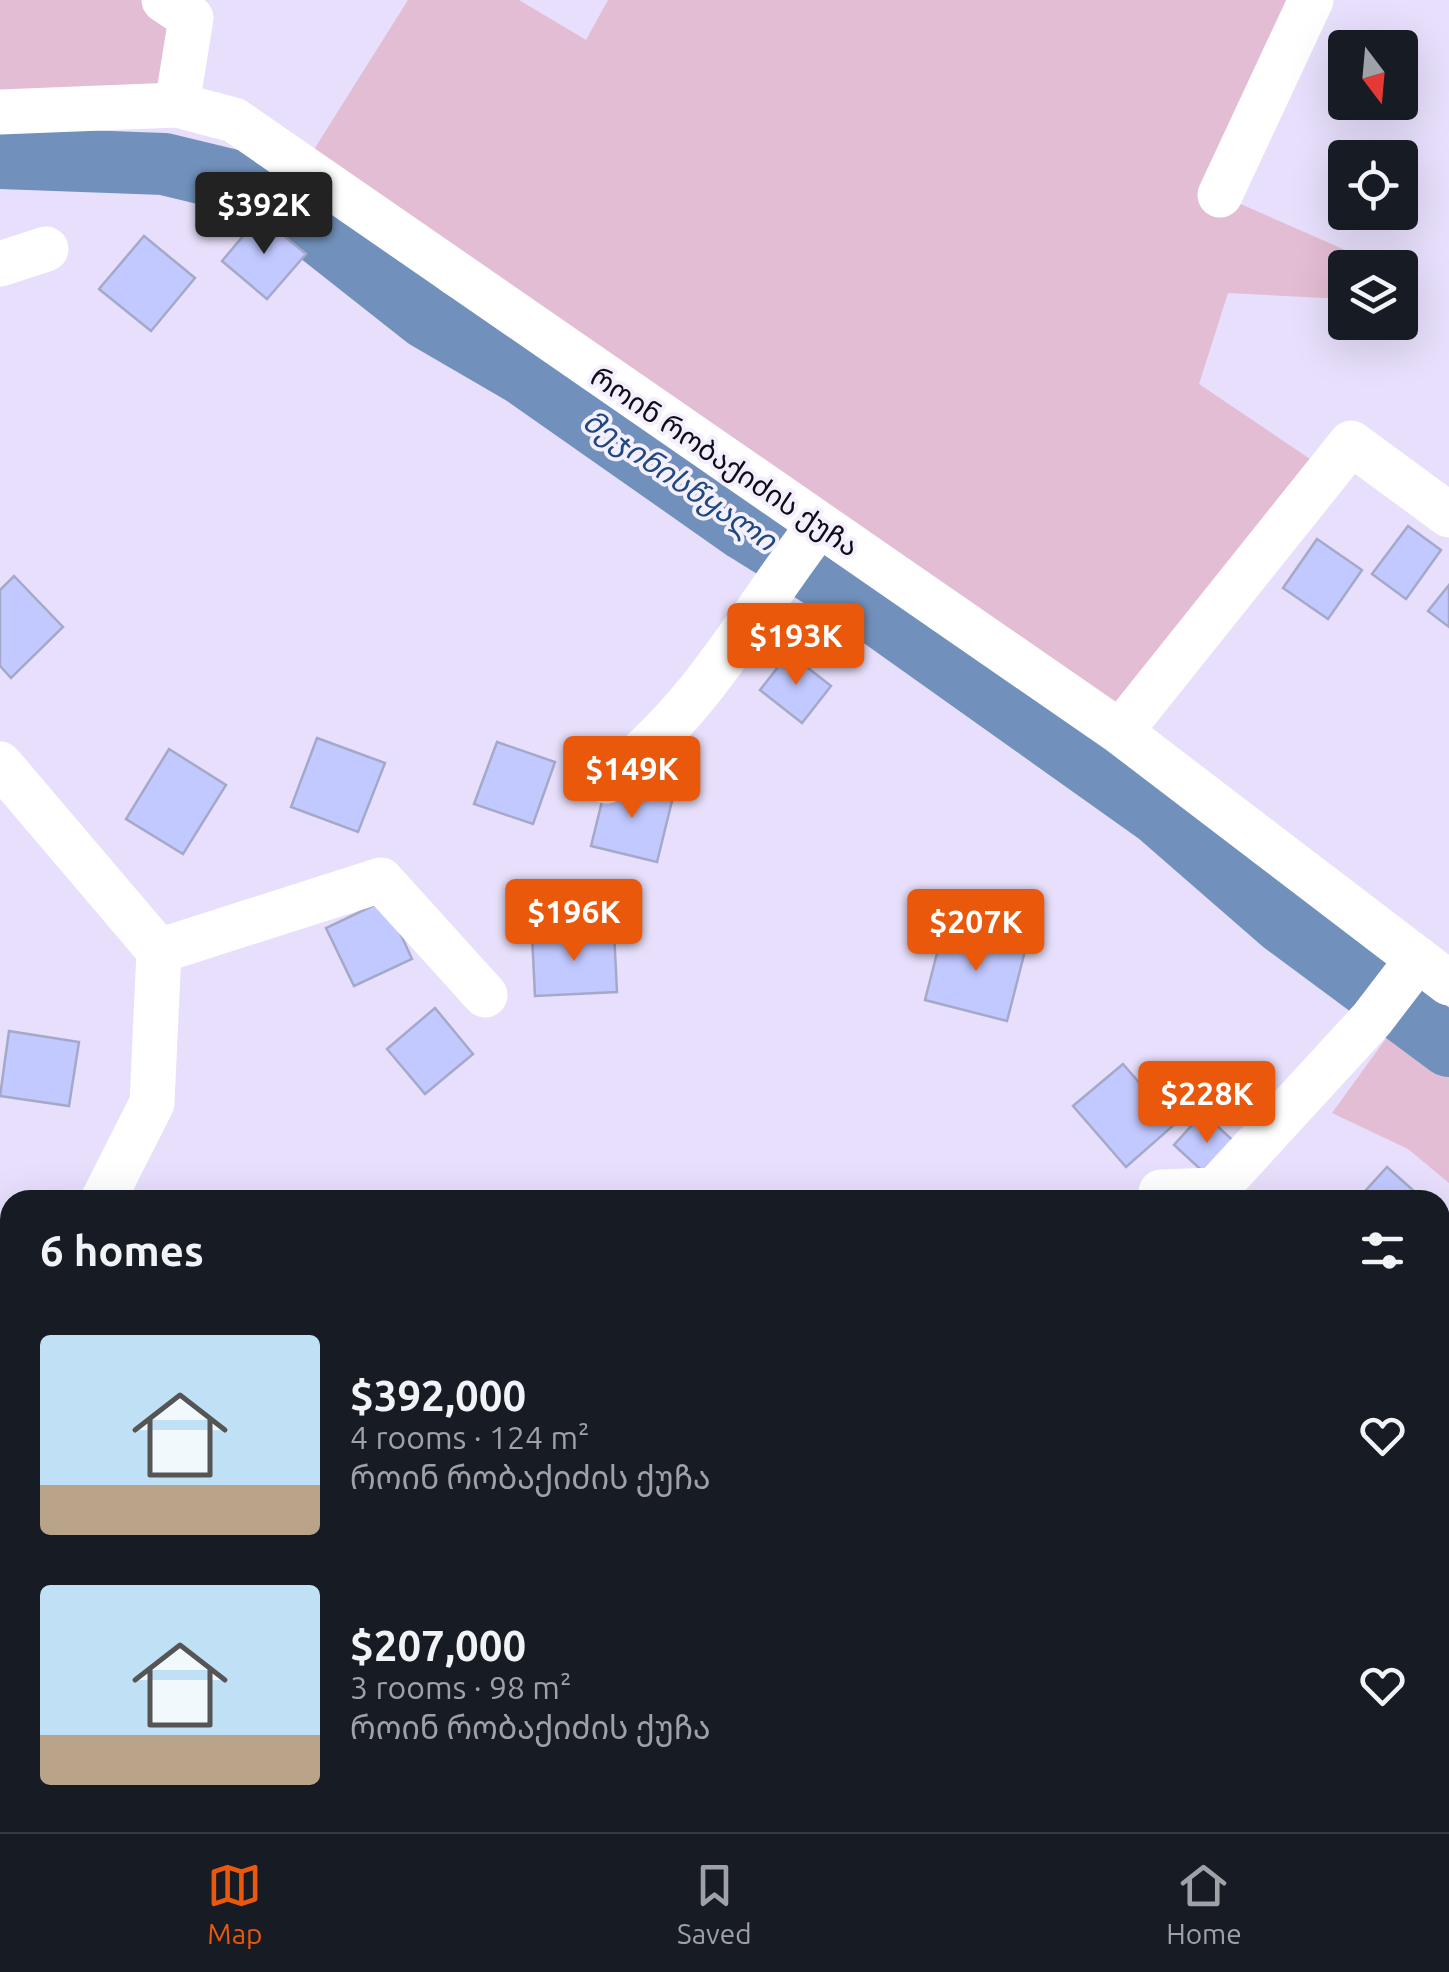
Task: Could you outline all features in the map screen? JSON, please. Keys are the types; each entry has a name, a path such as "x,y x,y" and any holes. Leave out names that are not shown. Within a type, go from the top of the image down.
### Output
{"street":[{"path":"1220,195 1311,0"},
{"path":"176,105 185,6"},
{"name":"როინ რობაქიძის ქუჩა","path":"0,112 176,105 234,120 803,548 1120,732 1424,972"},
{"path":"0,264 46,249"},
{"path":"1120,732 1351,443 1449,515"},
{"path":"606,781 646,753 711,676 803,548"},
{"path":"0,764 158,952 152,1102 108,1190"},
{"path":"158,952 382,880 486,994"},
{"path":"1224,1190 1372,1019 1424,972"}],"shaded area":[{"path":"0,0 164,0 177,105 0,112"},
{"path":"408,0 519,0 586,40 608,0 1311,0 1220,195 1345,250 1328,250 1328,298 1228,293 1199,384 1328,471 1120,732 303,167"},
{"path":"1398,1022 1449,1058 1449,1183 1408,1149 1332,1113"}],"building":[{"path":"260,216 306,254 267,299 222,261"},
{"path":"144,236 195,278 151,331 99,289"},
{"path":"1408,526 1441,550 1406,599 1372,574"},
{"path":"1317,539 1362,570 1328,619 1283,588"},
{"path":"14,576 63,627 11,678 0,666 0,590"},
{"path":"1449,585 1449,627 1428,611"},
{"path":"789,653 831,686 802,723 760,690"},
{"path":"317,738 385,763 358,832 291,807"},
{"path":"497,742 555,762 533,824 474,804"},
{"path":"169,749 226,785 183,854 126,819"},
{"path":"607,781 673,797 657,862 591,846"},
{"path":"385,900 412,959 354,986 326,928"},
{"path":"944,926 1026,947 1007,1021 925,1000"},
{"path":"614,931 617,992 535,996 532,935"},
{"path":"435,1008 473,1054 425,1094 387,1049"},
{"path":"9,1031 79,1042 69,1106 0,1096"},
{"path":"1123,1064 1175,1124 1126,1167 1073,1106"},
{"path":"1203,1113 1239,1146 1210,1178 1174,1145"},
{"path":"1387,1167 1413,1190 1366,1190"}],"waterway":[{"name":"მეჯინისწყალი","path":"0,158 164,164 260,187 426,318 524,375 745,530 851,596 1159,815 1283,923 1449,1046"}]}
